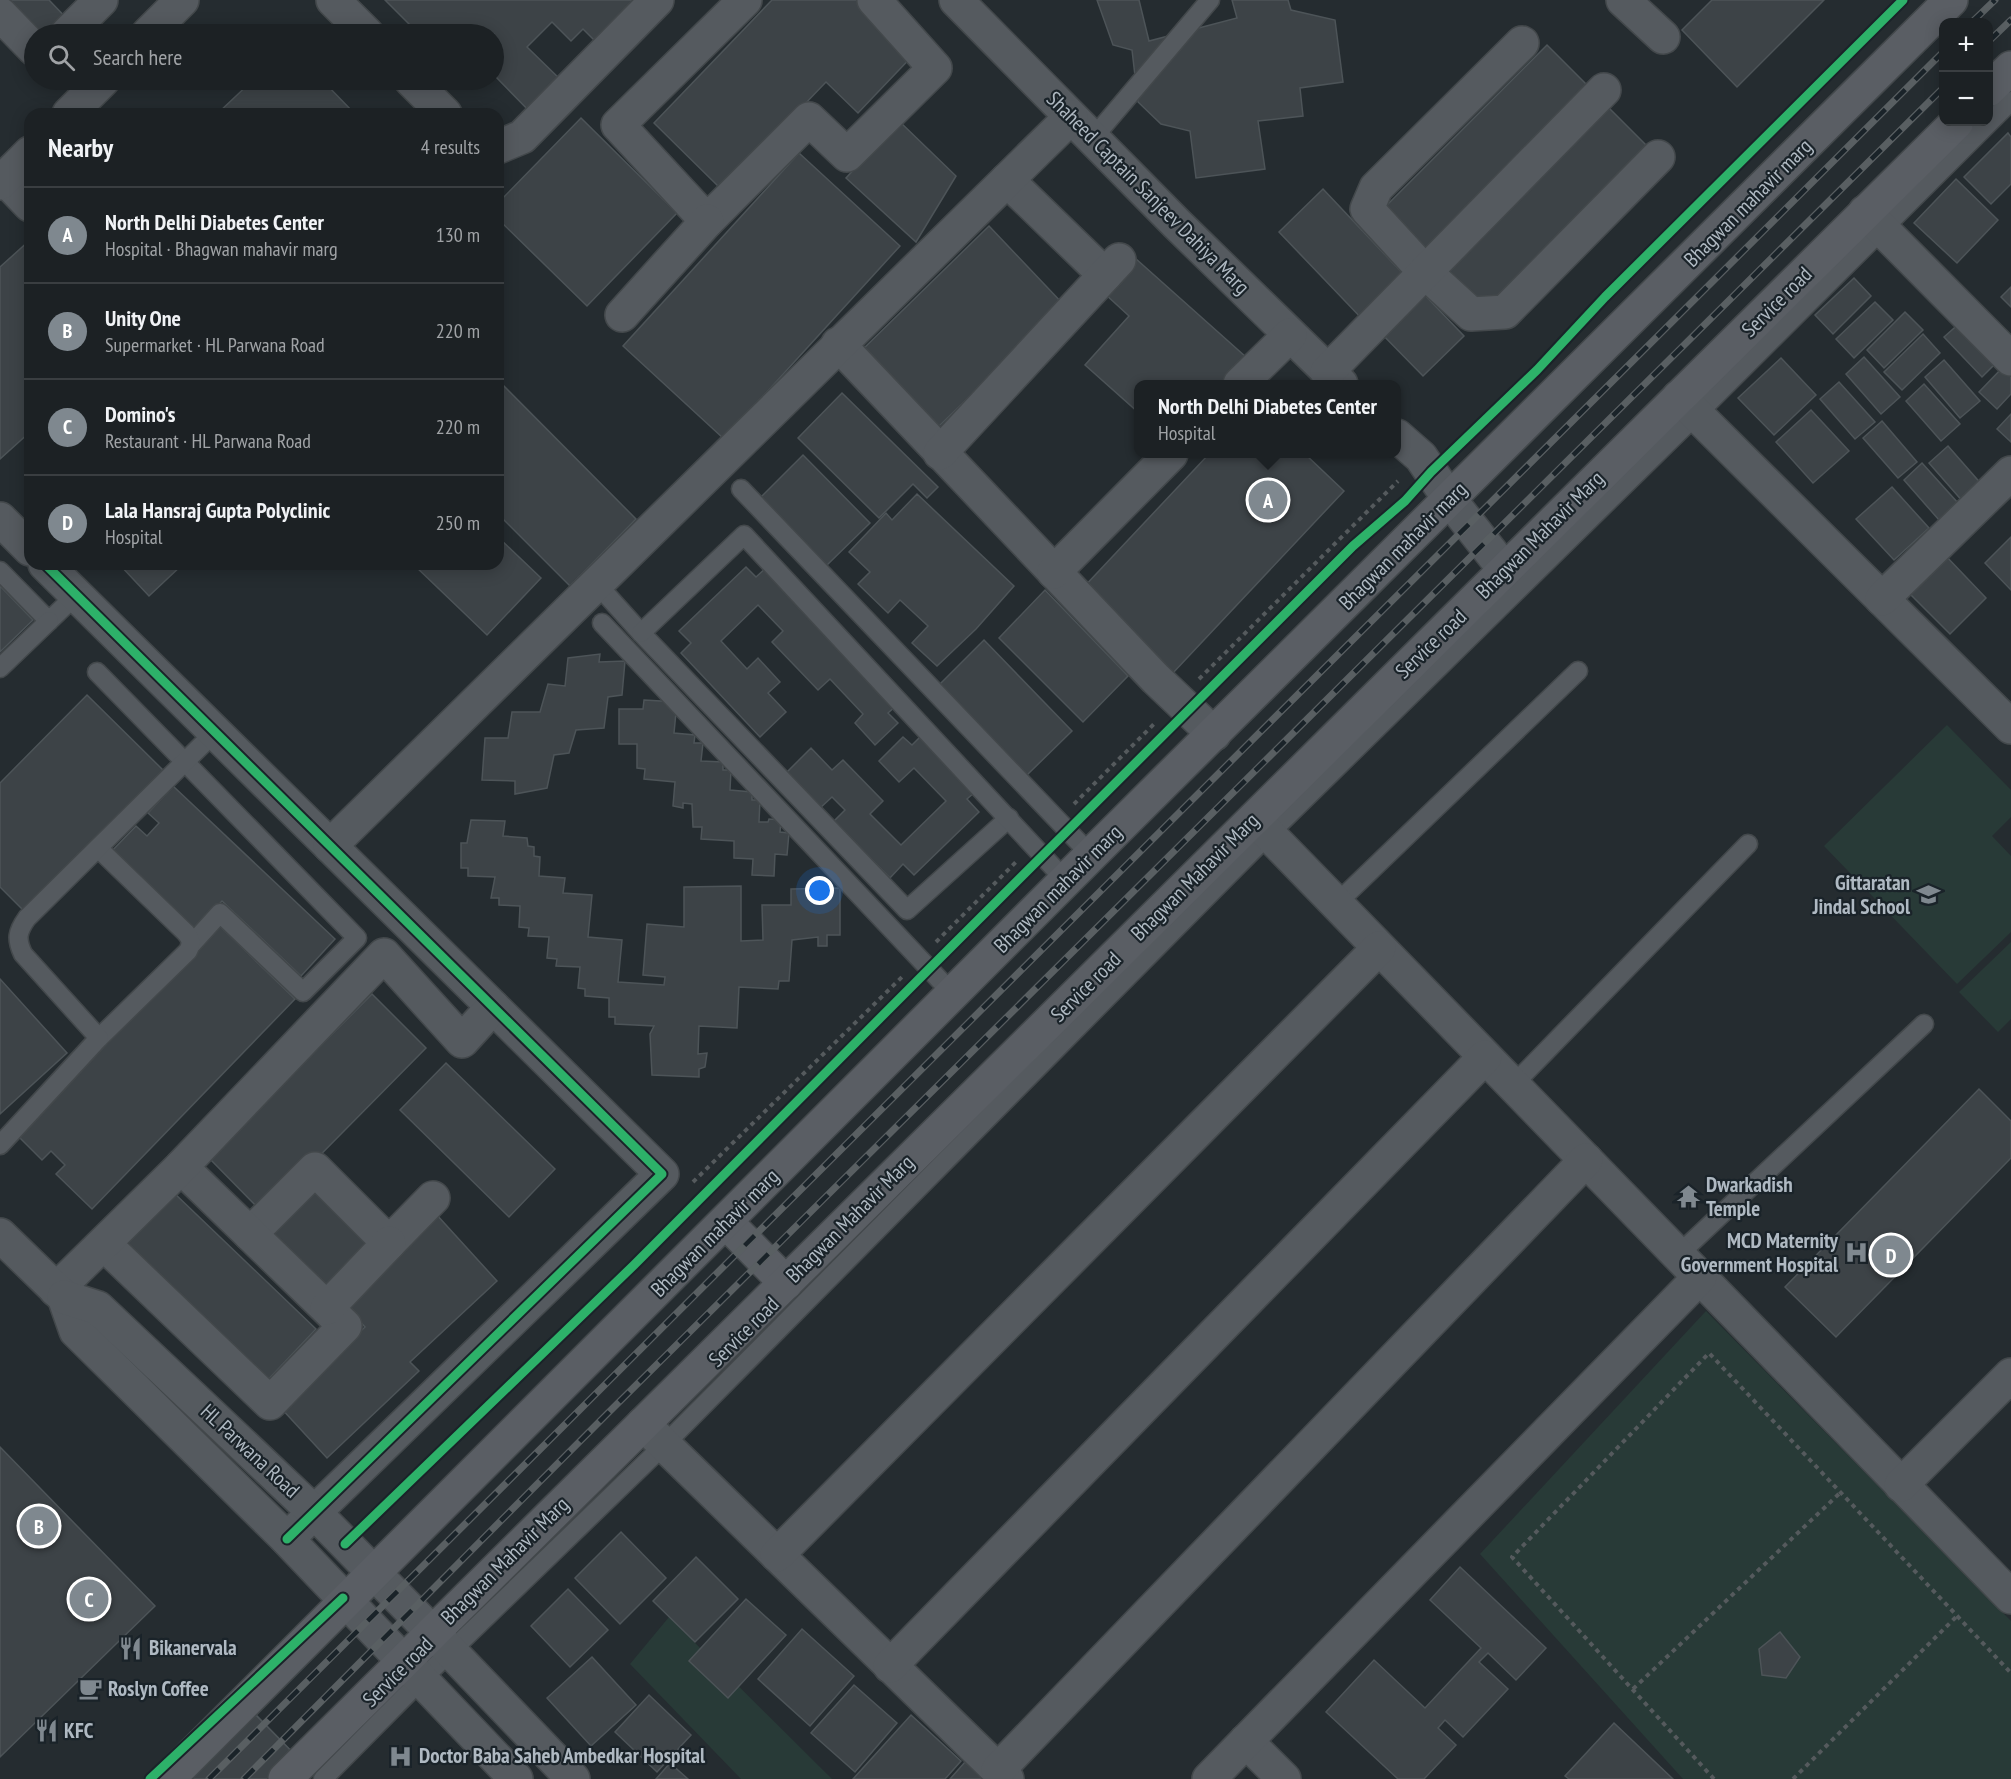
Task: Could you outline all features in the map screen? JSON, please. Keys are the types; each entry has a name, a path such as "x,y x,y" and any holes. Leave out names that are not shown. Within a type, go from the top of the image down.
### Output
{"main road":[{"name":"Bhagwan mahavir marg","path":"168,1779 1091,855 1951,0"},
{"path":"1993,86 2011,68"},
{"name":"Bhagwan Mahavir Marg","path":"442,1642 653,1435 786,1283 1261,827 1505,570 1688,406 1874,221 1954,126"},
{"path":"726,1222 786,1283"},
{"name":"Bhagwan mahavir marg","path":"285,1779 412,1671 442,1642"}],"street":[{"path":"77,24 101,0"},
{"path":"158,24 182,0"},
{"path":"333,0 357,24"},
{"path":"504,144 522,137 657,0"},
{"path":"707,221 618,125 745,0"},
{"path":"622,315 707,221 809,119 847,155 935,68 874,0"},
{"name":"Shaheed Captain Sanjeev Dahiya Marg","path":"956,0 1334,378"},
{"path":"1623,0 1663,37"},
{"path":"0,14 24,39"},
{"path":"1522,43 1376,188 1367,209 1425,272 1471,314 1506,312 1658,157"},
{"path":"75,108 93,90"},
{"path":"421,90 439,108"},
{"path":"1334,378 1425,272 1604,90"},
{"path":"330,846 1007,180 1082,128"},
{"path":"24,159 2,181 24,199"},
{"path":"940,453 1112,267 1007,180"},
{"path":"1874,221 2011,359"},
{"path":"1244,380 1290,335"},
{"path":"838,344 1054,572 1214,734"},
{"path":"1688,406 2011,727"},
{"path":"1401,440 1421,458 1450,500 1505,570"},
{"path":"1054,572 1167,458"},
{"path":"1882,599 2011,473"},
{"path":"0,519 24,543"},
{"path":"51,570 662,1174 287,1539"},
{"path":"1261,827 2011,1597"},
{"path":"777,1556 1379,948"},
{"path":"60,1294 104,1244 384,955 462,1041 493,1007"},
{"path":"890,1665 1485,1057"},
{"path":"653,1435 1002,1774 1586,1160"},
{"path":"104,1244 270,1403 345,1326 181,1167"},
{"path":"250,1234 315,1169 389,1243"},
{"path":"327,1308 432,1198"},
{"name":"HL Parwana Road","path":"0,1234 60,1294 76,1331 287,1539 516,1779"},
{"path":"1209,1779 1689,1266"},
{"name":"HL Parwana Road","path":"60,1294 98,1308 315,1513 573,1779"},
{"path":"1901,1485 2011,1375"},
{"path":"1246,1742 1284,1779"}],"lane":[{"path":"1082,128 1210,0"},
{"path":"1874,221 2011,101"},
{"name":"Service road","path":"653,1435 1261,827 1688,406"},
{"path":"741,489 1091,855"},
{"path":"641,633 744,535 1066,881"},
{"path":"0,571 49,621"},
{"path":"596,584 907,910 1009,818"},
{"path":"0,668 76,595"},
{"path":"602,623 953,994"},
{"path":"1336,904 1578,671"},
{"path":"0,1145 99,1038 188,951 220,914 303,992 357,938 97,672"},
{"path":"99,1038 23,954 16,941 20,929 27,918 215,732"},
{"path":"1513,1085 1748,844"},
{"path":"98,848 186,933 191,945"},
{"path":"1689,1266 1924,1024"},
{"name":"Service road","path":"324,1779 412,1671"}],"path":[{"path":"1058,820 1405,474"},
{"path":"689,1185 1034,845"},
{"path":"1714,1779 1512,1557 1709,1353 2011,1673"},
{"path":"1633,1689 1841,1492"},
{"path":"1793,1779 1957,1616"}],"green space":[{"path":"1947,725 2011,790 2011,817 1992,836 2011,856 2011,932 1957,984 1824,846"},
{"path":"2011,942 2011,1019 1998,1032 1959,992"},
{"path":"1706,1311 2011,1621 2011,1779 1683,1779 1480,1554"},
{"path":"669,1617 832,1779 741,1779 630,1664"}],"building":[{"path":"4,0 49,0 72,24 29,24"},
{"path":"385,0 651,0 603,49 583,29 571,41 552,22 527,47 566,85 534,116 504,85 504,24 409,24"},
{"path":"772,0 866,0 918,50 858,113 826,82 722,190 654,123"},
{"path":"1097,0 1139,0 1149,41 1237,18 1232,0 1288,0 1291,10 1335,20 1343,82 1300,88 1303,116 1258,121 1265,169 1196,178 1190,131 1161,124 1138,102 1132,50 1113,45"},
{"path":"1712,0 1824,0 1737,87 1682,30"},
{"path":"1547,45 1593,91 1425,258 1380,212"},
{"path":"242,90 332,90 349,108 223,108"},
{"path":"1607,106 1649,148 1486,312 1445,269"},
{"path":"581,118 677,213 587,306 504,225 504,197"},
{"path":"899,121 956,176 916,242 846,178"},
{"path":"2008,133 2011,137 2011,184 1991,204 1964,177"},
{"path":"799,153 900,246 724,439 623,346"},
{"path":"1956,179 1998,220 1957,263 1914,223"},
{"path":"1323,189 1409,280 1365,322 1279,232"},
{"path":"989,226 1064,305 935,430 860,352"},
{"path":"24,245 24,437 0,459 0,267"},
{"path":"1135,258 1246,357 1226,380 1134,380 1134,409 1085,365 1129,316 1104,293"},
{"path":"1854,278 1871,296 1833,334 1815,315"},
{"path":"2011,287 2011,307 2001,297"},
{"path":"1419,289 1464,336 1423,376 1377,329"},
{"path":"1875,302 1893,320 1854,358 1836,339"},
{"path":"1905,312 1923,330 1884,368 1867,350"},
{"path":"1962,321 1999,360 1982,377 1944,337"},
{"path":"1923,334 1940,353 1902,390 1884,372"},
{"path":"1864,357 1900,397 1881,414 1846,374"},
{"path":"1781,358 1816,395 1774,435 1738,398"},
{"path":"1944,360 1980,401 1960,418 1925,377"},
{"path":"2007,363 2011,368 2011,394 1997,409 1979,392"},
{"path":"1839,382 1875,422 1855,439 1820,399"},
{"path":"1924,384 1960,424 1941,441 1906,401"},
{"path":"504,386 636,519 570,586 504,520"},
{"path":"842,393 938,487 927,498 913,484 879,518 798,438"},
{"path":"1811,410 1849,451 1813,483 1776,442"},
{"path":"2011,414 2011,442 1997,429"},
{"path":"1882,421 1917,462 1898,478 1863,438"},
{"path":"1948,446 1983,486 1964,503 1929,463"},
{"path":"803,455 870,523 825,567 758,500"},
{"path":"1205,458 1309,458 1344,491 1172,674 1082,589"},
{"path":"1922,463 1958,503 1939,520 1904,480"},
{"path":"1892,487 1929,528 1894,560 1856,519"},
{"path":"917,494 1014,586 976,629 937,666 912,643 928,626 900,600 888,613 858,584 870,572 849,552 886,513 892,520"},
{"path":"2011,537 2011,590 1985,563"},
{"path":"504,543 541,578 487,635 419,570 504,570"},
{"path":"1944,554 1986,598 1950,634 1907,591"},
{"path":"746,567 756,577 767,567 897,705 888,713 898,723 875,745 855,723 863,714 830,679 818,690 772,642 783,631 758,605 721,641 747,669 758,658 780,682 768,693 786,712 760,737 681,653 691,643 679,631"},
{"path":"125,570 177,570 149,596"},
{"path":"0,586 33,620 0,652"},
{"path":"1045,590 1128,676 1083,722 999,638"},
{"path":"984,640 1072,731 1027,775 939,685"},
{"path":"600,654 599,662 625,661 622,695 608,697 604,728 576,730 569,753 554,755 547,788 515,794 515,781 482,780 485,738 508,738 512,712 540,712 548,684 565,686 568,658"},
{"path":"87,695 165,772 26,913 0,887 0,783"},
{"path":"644,700 677,702 674,733 695,735 694,743 703,743 701,761 723,762 723,770 731,770 730,790 752,792 752,800 760,800 759,822 768,822 769,819 781,820 780,832 789,833 787,855 775,854 774,876 752,875 753,859 734,858 734,841 701,839 702,827 693,827 692,804 683,803 683,808 673,806 675,782 644,779 645,769 637,768 637,744 619,744 619,709 643,709"},
{"path":"921,736 975,792 967,799 979,812 914,875 903,864 890,878 834,821 845,810 832,797 819,809 785,774 811,748 832,770 843,760 883,801 870,814 901,845 946,801 914,768 899,782 879,761 903,737 912,745"},
{"path":"173,786 335,939 301,976 222,901 192,934 108,855 136,826 147,836 159,823 148,813"},
{"path":"471,820 505,821 503,836 527,838 528,846 534,847 534,856 540,857 539,876 565,878 563,893 592,895 588,937 622,940 618,982 664,985 665,977 643,975 647,924 684,927 684,887 741,886 741,941 763,940 762,905 791,905 791,889 840,888 840,935 827,935 827,946 818,946 818,937 792,940 789,981 779,981 778,989 739,987 737,1028 699,1026 698,1054 707,1053 705,1067 699,1069 699,1077 652,1075 650,1034 654,1026 615,1024 615,1017 609,1017 609,998 585,996 585,989 578,988 580,967 556,966 557,959 547,958 549,937 528,936 529,928 519,927 520,906 499,905 499,898 491,898 495,877 468,876 468,868 461,868 461,843 467,843"},
{"path":"219,925 295,999 92,1209 56,1174 65,1165 51,1151 42,1160 17,1135"},
{"path":"0,979 67,1053 0,1114"},
{"path":"372,994 426,1048 263,1213 209,1158"},
{"path":"446,1063 555,1169 509,1217 400,1110"},
{"path":"1979,1089 2011,1121 2011,1158 1836,1337 1785,1287"},
{"path":"311,1177 373,1240 326,1287 264,1225"},
{"path":"172,1191 316,1329 263,1385 119,1246"},
{"path":"436,1214 497,1281 410,1362 419,1371 327,1458 280,1407 365,1327 342,1302"},
{"path":"0,1447 155,1606 0,1757"},
{"path":"621,1532 666,1578 620,1624 575,1578"},
{"path":"696,1557 738,1599 695,1642 653,1601"},
{"path":"1460,1567 1546,1648 1516,1680 1488,1653 1479,1662 1508,1689 1463,1737 1445,1720 1438,1728 1456,1745 1424,1779 1398,1779 1326,1712 1374,1660 1425,1708 1481,1648 1430,1600"},
{"path":"568,1589 608,1630 570,1667 531,1626"},
{"path":"746,1599 786,1635 728,1698 689,1661"},
{"path":"802,1629 854,1676 810,1726 758,1679"},
{"path":"1780,1632 1800,1657 1786,1678 1762,1675 1759,1649"},
{"path":"592,1657 636,1705 591,1746 547,1698"},
{"path":"854,1685 897,1723 855,1772 811,1733"},
{"path":"649,1695 691,1735 657,1772 615,1732"},
{"path":"244,1703 303,1763 287,1779 167,1779"},
{"path":"244,1703 303,1763 287,1779 167,1779"},
{"path":"911,1715 961,1761 945,1779 853,1779"},
{"path":"1614,1723 1673,1779 1569,1779 1565,1776"},
{"path":"965,1762 985,1779 950,1779"},
{"path":"670,1763 688,1779 656,1779"}],"railway":[{"path":"1976,18 1995,0"},
{"path":"1993,37 2011,20"},
{"path":"209,1779 1939,56"},
{"path":"244,1779 608,1413 1939,92"}],"cycle path":[{"path":"345,1544 634,1265 1353,546 1405,501 1431,472 1537,370 1605,297 1903,0"},
{"path":"51,570 662,1174 287,1539"},
{"path":"150,1779 343,1598"}],"place":[{"name":"North Delhi Diabetes Center","path":"1268,500"},
{"name":"Gittaratan Jindal School","path":"1928,895"},
{"name":"Dwarkadish Temple","path":"1688,1197"},
{"name":"MCD Maternity Government Hospital","path":"1856,1253"},
{"name":"Lala Hansraj Gupta Polyclinic","path":"1891,1255"},
{"name":"Unity One","path":"39,1526"},
{"name":"Domino's","path":"89,1599"},
{"name":"Bikanervala","path":"131,1648"},
{"name":"Roslyn Coffee","path":"90,1689"},
{"name":"KFC","path":"46,1731"},
{"name":"Doctor Baba Saheb Ambedkar Hospital","path":"401,1756"}]}
